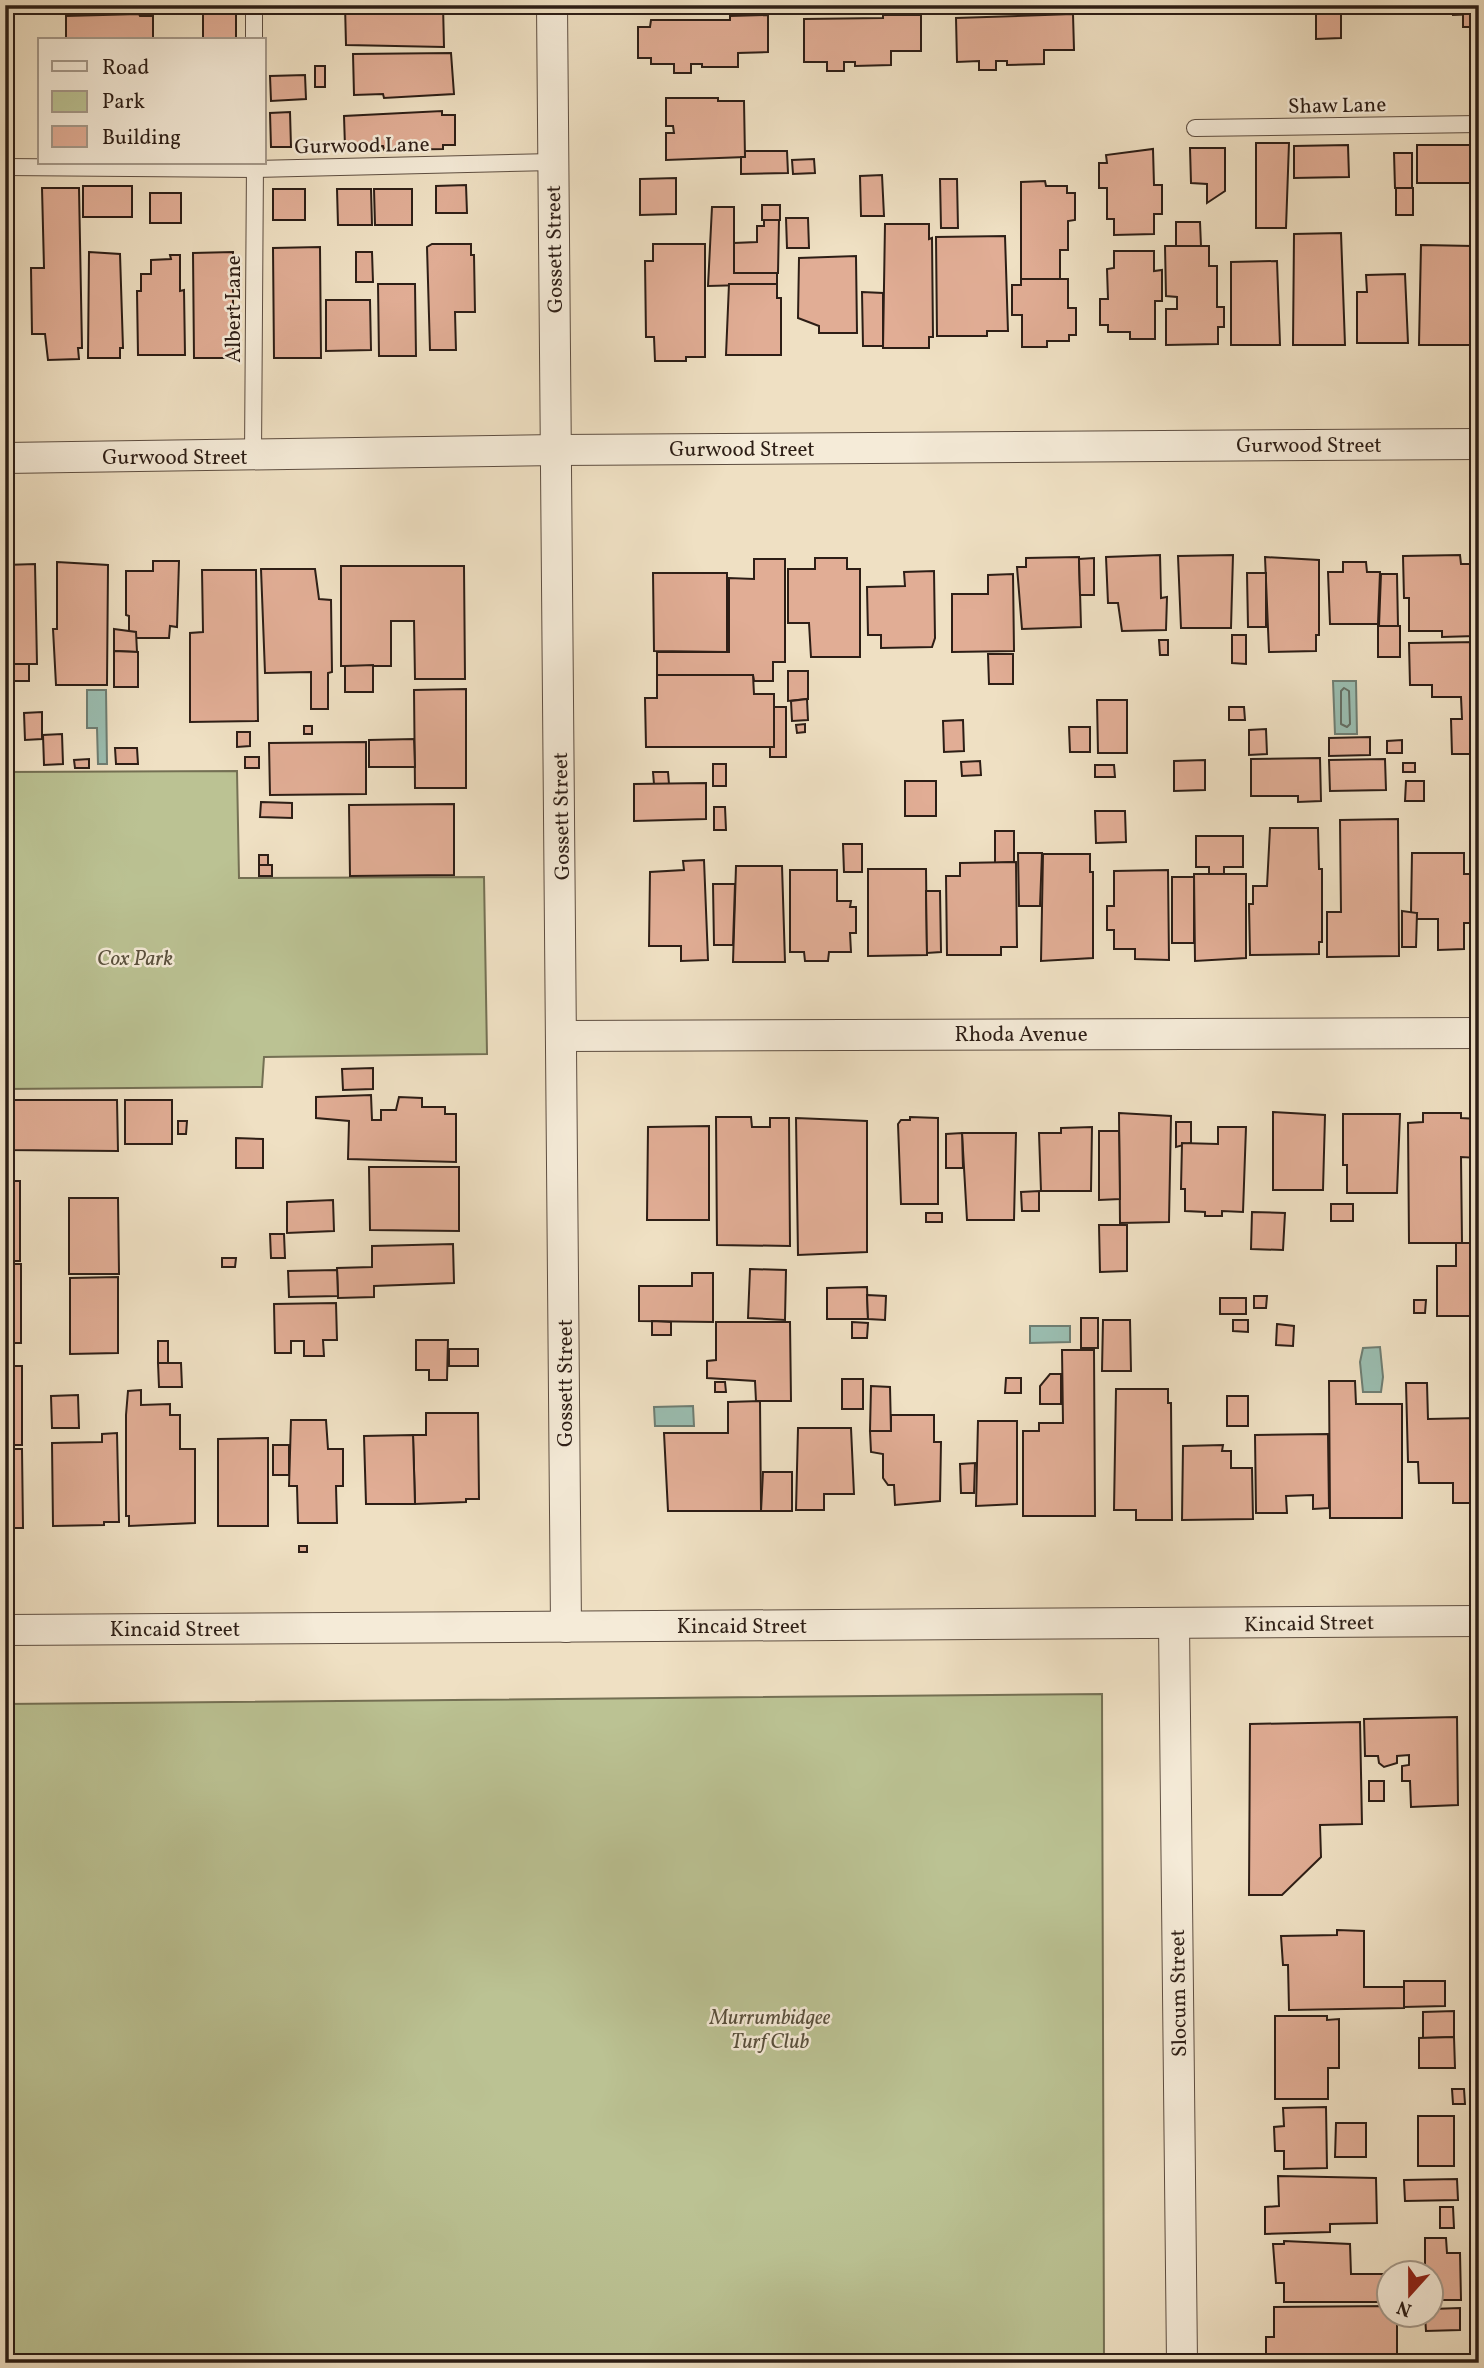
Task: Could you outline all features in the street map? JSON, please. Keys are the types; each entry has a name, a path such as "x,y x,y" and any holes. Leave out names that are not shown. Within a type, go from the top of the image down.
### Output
{"street":[{"name":"Gossett Street","path":"552,5 563,1036 566,1627"},
{"name":"Gurwood Street","path":"5,458 557,450 1479,444"},
{"name":"Rhoda Avenue","path":"563,1036 1479,1032"},
{"name":"Kincaid Street","path":"5,1630 1479,1621"},
{"name":"Slocum Street","path":"1174,1623 1182,2363"}],"lane":[{"path":"254,5 254,38"},
{"name":"Shaw Lane","path":"1195,128 1479,124"},
{"name":"Gurwood Lane","path":"5,167 552,162"},
{"name":"Albert Lane","path":"253,456 255,166"}],"green space":[{"name":"Cox Park","path":"237,771 239,878 484,877 487,1054 264,1057 262,1087 5,1089 5,772"},
{"name":"Murrumbidgee Turf Club","path":"1102,1694 1104,2363 5,2363 5,1704"}],"water":[{"path":"1333,681 1356,681 1357,734 1335,734"},
{"path":"87,690 106,690 107,764 98,764 97,728 87,728"},
{"path":"1030,1326 1070,1326 1070,1342 1030,1343"},
{"path":"1380,1347 1383,1377 1381,1392 1363,1392 1360,1362 1363,1348"},
{"path":"693,1406 694,1426 655,1426 654,1407"}],"building":[{"path":"203,5 236,5 236,38 203,38"},
{"path":"345,5 443,5 444,47 346,45"},
{"path":"725,5 762,5 762,13 725,14"},
{"path":"822,5 859,5 859,11 822,11"},
{"path":"1316,5 1341,5 1341,38 1316,39"},
{"path":"1453,5 1479,5 1479,14 1453,15"},
{"path":"1073,14 1074,50 1044,50 1044,64 1007,65 1007,61 996,61 996,70 979,70 979,61 957,62 956,18"},
{"path":"1463,14 1479,14 1479,27 1463,27"},
{"path":"768,15 768,52 738,53 738,67 702,67 702,64 691,64 691,73 674,73 674,64 651,64 651,58 638,58 638,27 650,27 651,20 730,20 730,16"},
{"path":"883,15 921,15 921,51 891,51 891,65 855,66 855,62 844,62 844,71 827,71 827,62 804,62 804,19 883,18"},
{"path":"66,16 153,16 153,38 66,38"},
{"path":"451,53 454,94 384,98 383,94 354,95 353,54"},
{"path":"315,66 325,66 325,87 315,87"},
{"path":"305,75 306,99 271,101 270,76"},
{"path":"666,98 744,101 745,157 666,160 666,133 674,133 673,126 666,126"},
{"path":"442,111 442,115 455,115 455,145 443,145 443,149 384,150 383,146 345,147 344,116"},
{"path":"290,112 291,147 271,147 270,113"},
{"path":"1256,143 1289,143 1286,228 1256,228"},
{"path":"1348,145 1349,177 1294,178 1294,146"},
{"path":"1417,145 1479,145 1479,183 1417,183"},
{"path":"1190,148 1225,148 1225,191 1207,203 1207,184 1191,183"},
{"path":"1153,149 1154,185 1162,185 1162,214 1154,214 1154,234 1114,235 1114,219 1107,219 1107,188 1099,188 1099,163 1107,163 1106,155"},
{"path":"745,151 787,151 788,173 741,174 741,157 745,157"},
{"path":"1394,153 1412,153 1412,188 1395,188"},
{"path":"814,159 815,173 793,174 792,160"},
{"path":"882,175 884,216 861,216 860,176"},
{"path":"676,178 676,214 640,215 640,179"},
{"path":"940,179 957,179 958,228 941,228"},
{"path":"1045,181 1046,186 1067,186 1067,193 1075,193 1075,220 1068,221 1068,250 1060,250 1060,279 1021,279 1021,182"},
{"path":"466,185 467,213 436,213 436,186"},
{"path":"83,186 132,186 132,217 83,217"},
{"path":"42,188 79,188 82,348 78,348 79,359 48,360 45,334 32,334 31,268 44,268"},
{"path":"1396,188 1413,188 1413,215 1396,215"},
{"path":"273,189 305,189 305,220 273,220"},
{"path":"337,189 371,189 372,225 338,225"},
{"path":"374,189 412,189 412,225 375,225"},
{"path":"150,193 181,193 181,223 150,223"},
{"path":"762,205 780,205 780,220 762,220"},
{"path":"712,207 734,207 734,273 777,273 777,284 708,286"},
{"path":"786,218 808,218 809,248 787,248"},
{"path":"764,220 779,220 778,273 734,273 734,243 757,242 757,226 764,226"},
{"path":"1176,222 1200,222 1201,246 1176,246"},
{"path":"885,224 929,224 929,239 932,238 933,337 929,337 929,348 883,348"},
{"path":"1341,233 1345,345 1293,345 1294,234"},
{"path":"1005,236 1008,331 987,331 987,336 937,336 936,237"},
{"path":"432,244 471,244 471,255 474,255 475,312 455,312 456,350 430,350 427,247"},
{"path":"653,244 705,244 705,357 686,357 686,361 655,361 654,337 646,337 645,261 653,261"},
{"path":"1421,245 1472,246 1472,345 1419,345"},
{"path":"1165,246 1209,246 1209,266 1217,266 1217,307 1224,307 1224,327 1218,327 1218,344 1166,345 1166,309 1177,309 1177,297 1166,296"},
{"path":"320,247 321,358 274,358 273,248"},
{"path":"1114,251 1154,251 1154,271 1162,270 1162,301 1155,301 1155,339 1130,339 1130,332 1108,332 1108,325 1100,325 1100,299 1108,299 1107,269 1114,268"},
{"path":"89,252 120,254 123,348 120,348 120,358 88,358"},
{"path":"233,252 233,358 194,358 193,253"},
{"path":"356,252 372,252 373,282 356,282"},
{"path":"170,255 180,255 180,291 184,290 185,355 138,355 137,291 141,291 141,274 151,274 151,260 171,259"},
{"path":"856,256 857,333 819,333 819,326 798,318 799,258"},
{"path":"1277,261 1280,345 1231,345 1231,262"},
{"path":"1405,274 1408,343 1357,343 1357,292 1367,292 1366,275"},
{"path":"1021,279 1068,279 1068,308 1076,308 1076,335 1069,335 1069,341 1047,341 1047,347 1022,347 1022,315 1012,315 1012,285 1021,285"},
{"path":"378,284 415,284 416,356 379,356"},
{"path":"729,284 777,284 777,298 781,298 781,355 726,355"},
{"path":"862,292 883,293 883,346 863,346"},
{"path":"326,300 370,300 371,350 326,351"},
{"path":"1160,555 1161,598 1167,597 1166,630 1122,631 1118,603 1108,603 1106,557"},
{"path":"1233,555 1231,628 1181,628 1178,556"},
{"path":"1460,555 1461,564 1479,564 1479,620 1475,620 1475,636 1442,637 1442,631 1409,631 1409,598 1404,598 1403,556"},
{"path":"1079,557 1081,627 1022,629 1017,567 1026,567 1026,558"},
{"path":"1265,557 1319,560 1319,635 1316,635 1316,651 1269,652"},
{"path":"815,558 847,558 847,569 860,569 860,657 811,657 809,623 788,623 788,569 815,569"},
{"path":"1094,558 1094,595 1080,595 1079,559"},
{"path":"754,559 785,559 785,662 773,662 773,681 754,681 753,675 657,675 657,652 729,652 729,578 754,579"},
{"path":"153,561 179,561 177,627 170,626 169,638 136,638 136,632 129,632 129,616 126,615 126,571 153,571"},
{"path":"57,562 108,565 107,685 56,685 53,629 57,629"},
{"path":"1343,562 1366,562 1367,572 1380,572 1378,624 1330,624 1328,572 1343,572"},
{"path":"35,564 37,664 5,664 5,565"},
{"path":"341,566 464,566 465,679 415,679 414,621 391,621 391,666 341,666"},
{"path":"261,569 315,569 319,599 331,600 332,672 328,673 328,709 311,709 311,672 265,673"},
{"path":"202,570 256,570 258,721 190,722 190,633 203,632"},
{"path":"934,571 935,638 932,647 881,648 881,635 868,635 867,587 905,586 904,572"},
{"path":"653,573 727,573 727,652 654,651"},
{"path":"1247,573 1266,573 1266,627 1248,627"},
{"path":"1013,574 1014,651 952,652 952,594 988,594 988,575"},
{"path":"1381,574 1397,574 1398,626 1379,626"},
{"path":"1378,626 1400,626 1400,657 1378,657"},
{"path":"114,629 136,632 137,652 114,651"},
{"path":"1232,635 1246,635 1246,664 1232,663"},
{"path":"1159,640 1168,640 1168,655 1160,655"},
{"path":"1479,642 1479,754 1452,754 1451,719 1462,719 1461,697 1432,697 1432,685 1410,685 1409,643"},
{"path":"114,651 138,652 138,687 114,687"},
{"path":"988,654 1013,654 1013,684 989,684"},
{"path":"5,664 29,664 29,681 5,681"},
{"path":"373,665 373,692 345,692 345,666"},
{"path":"788,671 808,671 808,699 788,701"},
{"path":"657,675 753,675 754,694 774,694 774,747 646,747 645,698 657,698"},
{"path":"466,689 466,788 415,788 414,690"},
{"path":"807,699 808,720 792,721 791,701"},
{"path":"1097,700 1127,700 1127,753 1098,753"},
{"path":"774,707 786,707 786,757 770,757 770,747 774,747"},
{"path":"1229,707 1244,707 1245,720 1229,720"},
{"path":"42,712 42,739 25,740 24,713"},
{"path":"963,720 964,751 944,752 943,721"},
{"path":"805,724 805,732 797,733 796,725"},
{"path":"304,726 312,726 312,734 304,734"},
{"path":"1069,727 1090,727 1090,752 1070,752"},
{"path":"1266,729 1267,754 1249,755 1249,730"},
{"path":"237,732 250,732 250,746 237,747"},
{"path":"62,734 63,764 44,765 43,735"},
{"path":"1370,737 1370,755 1329,756 1329,738"},
{"path":"414,739 415,767 369,767 369,740"},
{"path":"1402,740 1402,753 1387,753 1387,741"},
{"path":"366,742 366,794 270,795 269,743"},
{"path":"115,748 137,748 138,764 116,764"},
{"path":"245,757 259,757 259,768 245,768"},
{"path":"1320,758 1321,801 1298,802 1298,796 1251,796 1251,759"},
{"path":"89,759 89,768 75,768 74,760"},
{"path":"1385,759 1386,790 1330,791 1329,760"},
{"path":"1205,760 1205,790 1174,791 1174,761"},
{"path":"980,761 981,775 962,776 961,762"},
{"path":"1403,763 1415,763 1415,772 1403,772"},
{"path":"713,764 726,764 726,786 713,786"},
{"path":"1095,765 1114,765 1115,777 1095,777"},
{"path":"653,772 668,772 669,784 654,784"},
{"path":"905,781 936,781 936,816 905,816"},
{"path":"1406,781 1424,781 1424,801 1405,801"},
{"path":"706,783 706,819 634,821 634,784"},
{"path":"261,802 292,803 292,818 260,817"},
{"path":"454,804 454,875 350,876 349,805"},
{"path":"714,807 725,807 726,830 714,830"},
{"path":"1095,811 1125,811 1126,842 1096,843"},
{"path":"1398,819 1399,956 1327,957 1327,912 1341,912 1340,820"},
{"path":"1479,819 1479,855 1477,855"},
{"path":"1270,828 1318,828 1319,869 1322,869 1322,942 1319,942 1319,954 1250,955 1249,904 1253,904 1253,886 1267,886"},
{"path":"995,831 1014,831 1014,862 995,863"},
{"path":"1196,836 1243,836 1243,867 1224,867 1224,874 1209,874 1209,867 1196,867"},
{"path":"843,844 862,844 862,872 844,872"},
{"path":"1018,853 1042,853 1040,906 1019,906"},
{"path":"1412,853 1464,853 1464,874 1474,874 1474,923 1464,923 1464,949 1438,950 1438,919 1416,919 1417,913 1411,913"},
{"path":"1043,854 1090,854 1090,872 1093,872 1093,958 1041,961"},
{"path":"259,855 268,855 268,865 259,865"},
{"path":"704,860 708,960 681,961 681,946 649,946 650,872 684,870 683,861"},
{"path":"1016,862 1017,947 1001,947 1001,955 947,955 946,876 960,876 960,863"},
{"path":"259,865 272,865 272,876 259,876"},
{"path":"736,866 782,866 785,962 733,962"},
{"path":"868,869 926,869 927,955 868,956"},
{"path":"790,870 837,870 837,901 851,901 850,907 856,907 856,933 850,933 851,952 829,952 828,961 805,961 804,952 790,952"},
{"path":"1168,870 1169,960 1135,959 1135,949 1114,949 1114,930 1107,930 1107,906 1114,906 1114,871"},
{"path":"1194,874 1246,874 1246,958 1195,961"},
{"path":"1172,877 1194,877 1194,943 1172,943"},
{"path":"713,884 735,884 733,945 714,945"},
{"path":"926,891 940,891 941,952 927,953"},
{"path":"1402,911 1417,913 1416,947 1402,947"},
{"path":"373,1068 373,1089 343,1090 342,1069"},
{"path":"371,1095 372,1120 381,1120 381,1110 396,1110 399,1097 422,1098 422,1107 445,1107 445,1114 456,1114 456,1162 348,1159 349,1121 316,1118 316,1097"},
{"path":"5,1100 117,1100 118,1151 5,1150"},
{"path":"125,1100 172,1100 172,1144 125,1144"},
{"path":"1273,1112 1325,1115 1323,1190 1273,1190"},
{"path":"1119,1113 1171,1116 1169,1222 1120,1223"},
{"path":"1423,1113 1461,1113 1461,1118 1479,1119 1479,1158 1461,1157 1462,1243 1409,1243 1408,1123 1423,1122"},
{"path":"1343,1114 1400,1114 1397,1193 1347,1193 1347,1165 1343,1165"},
{"path":"716,1117 751,1117 752,1127 770,1127 770,1118 789,1118 790,1246 717,1245"},
{"path":"910,1117 938,1118 938,1204 901,1204 898,1124 901,1120 910,1120"},
{"path":"796,1118 867,1121 867,1252 798,1255"},
{"path":"178,1121 187,1121 186,1134 178,1134"},
{"path":"1176,1122 1191,1122 1191,1143 1176,1147"},
{"path":"709,1126 709,1220 647,1220 648,1127"},
{"path":"1092,1127 1091,1191 1041,1191 1039,1133 1061,1133 1061,1128"},
{"path":"1218,1127 1246,1127 1243,1212 1222,1211 1222,1216 1205,1216 1205,1212 1185,1211 1185,1189 1181,1189 1182,1143 1218,1144"},
{"path":"1099,1131 1119,1131 1120,1199 1099,1200"},
{"path":"962,1133 1016,1133 1014,1220 967,1220"},
{"path":"962,1133 963,1168 946,1168 946,1134"},
{"path":"236,1138 263,1139 263,1168 236,1168"},
{"path":"369,1167 459,1167 459,1231 370,1230"},
{"path":"5,1181 20,1181 20,1261 5,1261"},
{"path":"1039,1191 1039,1211 1022,1211 1021,1192"},
{"path":"69,1198 118,1198 119,1274 69,1274"},
{"path":"333,1200 334,1231 287,1233 287,1202"},
{"path":"1331,1204 1353,1204 1353,1221 1331,1221"},
{"path":"1252,1212 1285,1213 1283,1250 1251,1249"},
{"path":"926,1213 942,1213 942,1222 926,1222"},
{"path":"1099,1225 1127,1225 1127,1271 1100,1272"},
{"path":"270,1234 284,1234 285,1258 271,1258"},
{"path":"1456,1243 1479,1243 1479,1316 1437,1316 1437,1266 1456,1266"},
{"path":"453,1244 454,1283 374,1286 374,1297 338,1298 337,1268 372,1267 372,1246"},
{"path":"222,1258 236,1258 235,1267 222,1267"},
{"path":"5,1264 21,1264 21,1343 5,1343"},
{"path":"750,1269 786,1270 785,1320 748,1318"},
{"path":"337,1270 338,1296 289,1297 288,1271"},
{"path":"692,1273 713,1273 713,1322 639,1321 639,1286 692,1286"},
{"path":"118,1277 118,1353 70,1354 70,1278"},
{"path":"867,1287 868,1319 827,1319 827,1288"},
{"path":"867,1295 886,1296 885,1320 868,1319"},
{"path":"1254,1296 1267,1296 1266,1308 1254,1308"},
{"path":"1220,1298 1246,1298 1246,1314 1220,1314"},
{"path":"1414,1300 1426,1300 1425,1313 1414,1313"},
{"path":"336,1303 337,1340 323,1340 324,1356 304,1356 304,1341 291,1341 291,1353 275,1353 274,1304"},
{"path":"1081,1318 1098,1318 1098,1348 1081,1348"},
{"path":"1103,1320 1130,1320 1131,1371 1102,1371"},
{"path":"1233,1320 1248,1320 1248,1332 1233,1331"},
{"path":"652,1321 671,1322 671,1335 652,1335"},
{"path":"716,1322 790,1322 791,1401 756,1401 755,1381 707,1378 707,1361 716,1360"},
{"path":"852,1322 868,1323 867,1338 852,1338"},
{"path":"1277,1324 1294,1326 1293,1346 1276,1345"},
{"path":"416,1340 448,1340 447,1380 429,1380 429,1370 416,1370"},
{"path":"158,1341 168,1341 168,1363 158,1363"},
{"path":"449,1349 478,1349 478,1366 449,1366"},
{"path":"1062,1350 1094,1350 1095,1516 1023,1516 1023,1431 1039,1431 1039,1423 1063,1423"},
{"path":"158,1363 181,1363 182,1387 159,1387"},
{"path":"5,1366 22,1366 22,1445 5,1445"},
{"path":"1050,1374 1061,1374 1061,1404 1040,1404 1040,1386"},
{"path":"1006,1378 1021,1378 1021,1393 1005,1393"},
{"path":"842,1379 863,1379 863,1409 842,1409"},
{"path":"1329,1381 1355,1381 1356,1404 1402,1404 1402,1518 1330,1518"},
{"path":"715,1382 725,1382 726,1392 715,1392"},
{"path":"1406,1383 1427,1383 1428,1419 1477,1418 1479,1503 1453,1503 1453,1483 1419,1483 1418,1462 1408,1462"},
{"path":"871,1386 890,1387 891,1431 870,1431"},
{"path":"1116,1389 1168,1389 1168,1403 1171,1403 1172,1520 1136,1520 1136,1510 1114,1510"},
{"path":"141,1390 141,1405 170,1404 170,1415 180,1415 180,1449 195,1449 195,1523 129,1526 129,1516 126,1516 128,1391"},
{"path":"78,1395 79,1428 52,1428 51,1396"},
{"path":"1227,1396 1248,1396 1248,1426 1227,1426"},
{"path":"760,1401 761,1511 668,1511 664,1433 728,1433 728,1402"},
{"path":"426,1413 478,1413 479,1499 415,1504 413,1435 426,1435"},
{"path":"891,1415 934,1415 934,1442 941,1442 940,1501 895,1505 894,1485 888,1485 883,1478 883,1454 871,1452 870,1431 891,1431"},
{"path":"291,1420 326,1420 328,1449 343,1449 343,1486 336,1486 337,1523 298,1523 297,1486 289,1486"},
{"path":"978,1421 1017,1421 1017,1504 976,1506"},
{"path":"798,1428 851,1428 854,1494 824,1494 824,1510 796,1510"},
{"path":"117,1433 119,1522 53,1526 52,1443 102,1442 102,1434"},
{"path":"1328,1434 1329,1508 1313,1509 1313,1495 1286,1496 1287,1513 1256,1513 1255,1435"},
{"path":"413,1435 415,1504 366,1504 364,1436"},
{"path":"268,1438 268,1526 218,1526 218,1439"},
{"path":"273,1445 289,1445 289,1475 273,1475"},
{"path":"1223,1445 1222,1451 1231,1451 1231,1468 1252,1468 1253,1519 1182,1520 1183,1446"},
{"path":"5,1449 22,1449 23,1528 5,1528"},
{"path":"975,1463 974,1493 961,1493 960,1464"},
{"path":"763,1472 792,1472 792,1511 761,1511"},
{"path":"299,1546 307,1546 307,1552 299,1552"},
{"path":"1457,1717 1458,1805 1411,1807 1410,1781 1402,1781 1402,1766 1409,1765 1409,1755 1397,1756 1397,1763 1384,1767 1379,1763 1378,1756 1365,1756 1364,1719"},
{"path":"1360,1722 1362,1824 1320,1825 1321,1857 1282,1895 1249,1895 1250,1724"},
{"path":"1369,1781 1384,1781 1384,1801 1369,1801"},
{"path":"1337,1930 1364,1931 1364,1987 1404,1987 1404,2008 1289,2010 1288,1965 1283,1965 1281,1936 1337,1935"},
{"path":"1404,1981 1445,1981 1445,2006 1404,2007"},
{"path":"1454,2011 1454,2037 1423,2038 1423,2012"},
{"path":"1275,2016 1327,2016 1327,2020 1339,2019 1339,2068 1328,2068 1328,2099 1275,2099"},
{"path":"1454,2037 1455,2068 1419,2068 1419,2038"},
{"path":"1452,2089 1464,2089 1465,2104 1453,2104"},
{"path":"1326,2107 1327,2168 1284,2169 1284,2151 1275,2151 1274,2127 1284,2126 1283,2108"},
{"path":"1418,2116 1454,2116 1454,2166 1418,2166"},
{"path":"1336,2123 1366,2123 1366,2157 1335,2157"},
{"path":"1278,2176 1376,2178 1377,2223 1330,2224 1330,2232 1265,2234 1265,2207 1279,2206"},
{"path":"1457,2179 1458,2200 1405,2201 1404,2180"},
{"path":"1440,2207 1453,2207 1454,2228 1440,2228"},
{"path":"1425,2238 1446,2238 1447,2253 1460,2253 1461,2300 1446,2300 1446,2260 1425,2260"},
{"path":"1284,2241 1350,2244 1351,2274 1376,2274 1376,2302 1284,2302 1284,2283 1276,2283 1273,2244 1284,2244"},
{"path":"1376,2306 1376,2330 1397,2330 1397,2363 1266,2363 1266,2337 1274,2337 1274,2307"},
{"path":"1446,2308 1460,2308 1460,2330 1426,2331 1446,2330"}]}
